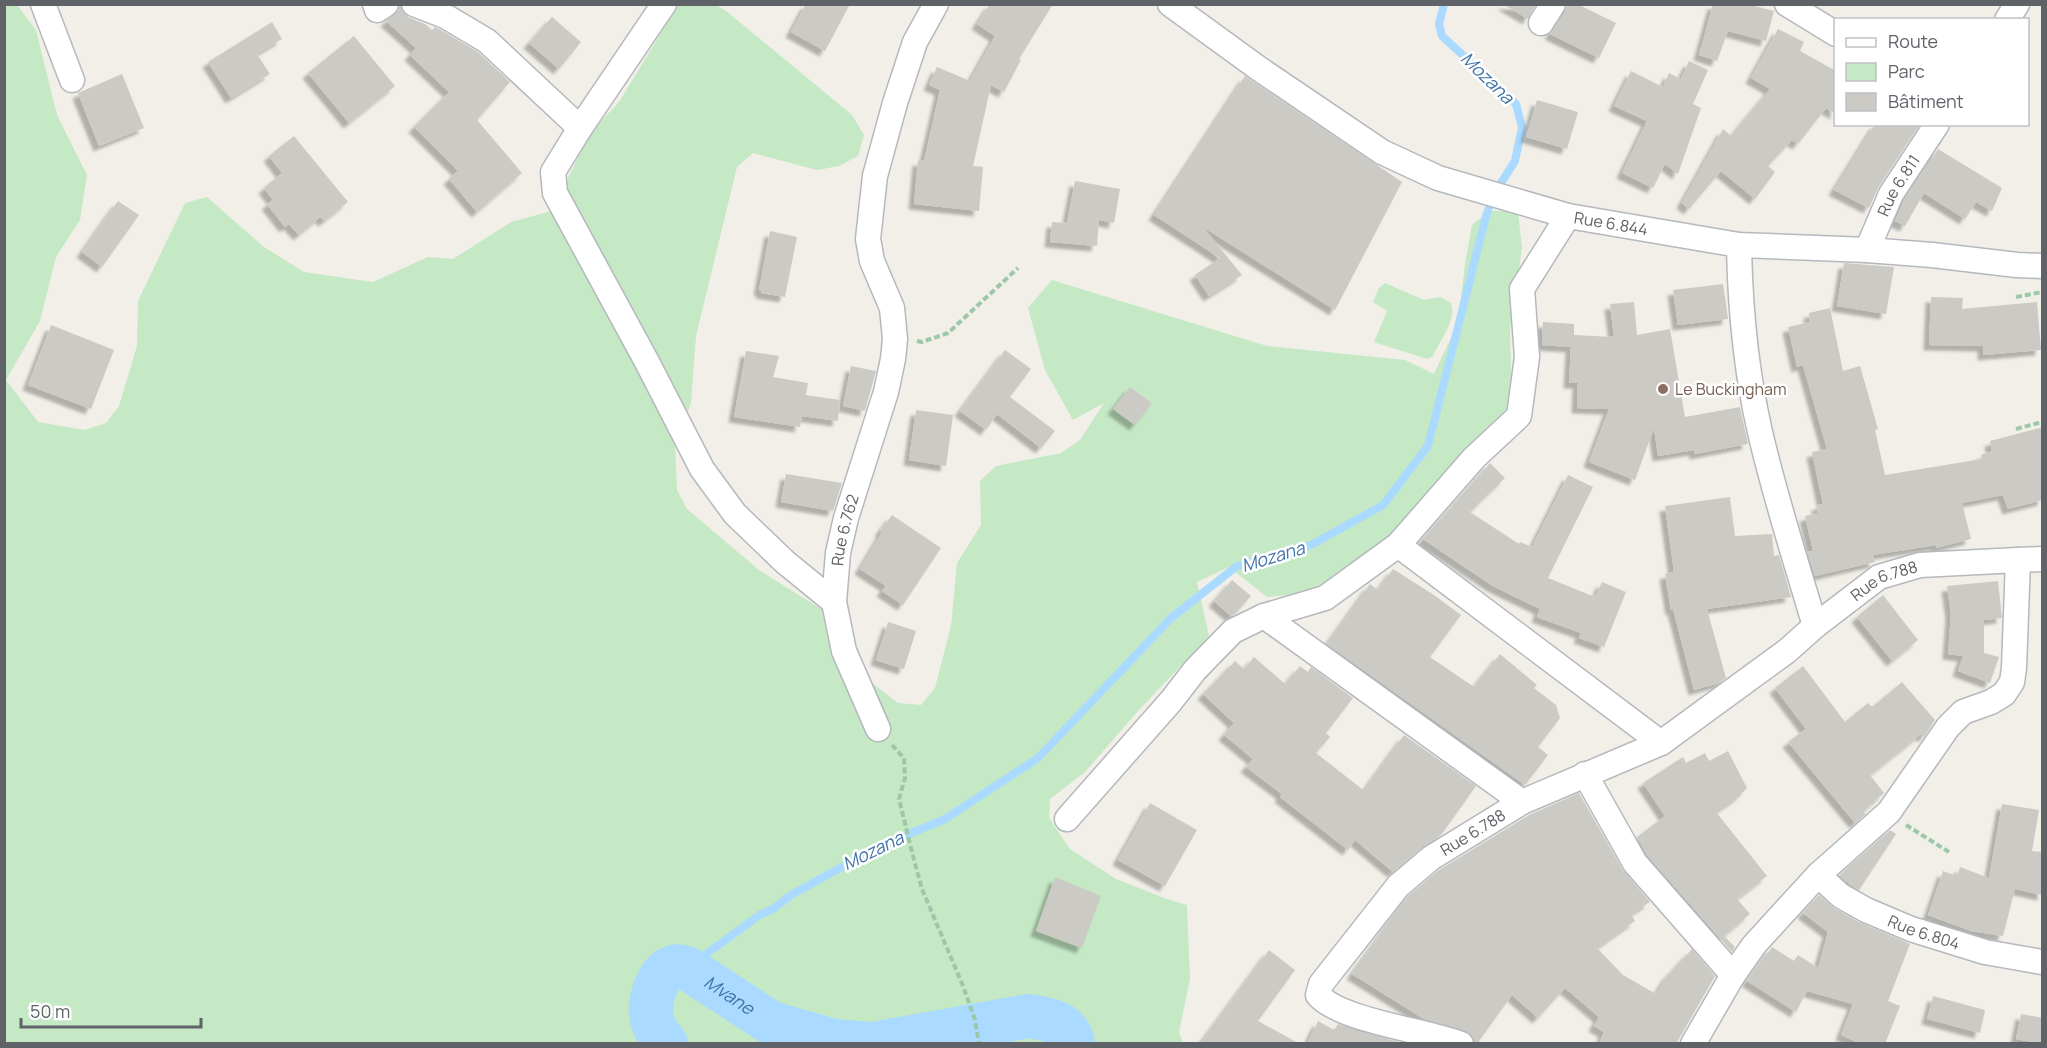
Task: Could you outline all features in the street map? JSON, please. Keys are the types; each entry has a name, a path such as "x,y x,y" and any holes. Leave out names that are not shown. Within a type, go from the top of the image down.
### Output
{"street":[{"path":"43,4 72,80"},
{"path":"375,4 377,9 386,4"},
{"path":"414,4 445,16 487,41 580,128"},
{"path":"664,4 553,172 555,193 648,362 702,469 735,514 785,562 834,602"},
{"name":"Rue 6.762","path":"878,729 844,651 834,602 838,553 849,508 886,392 895,339 892,308 872,261 868,239 875,176 915,42 936,4"},
{"path":"1170,4 1258,68 1382,152 1438,178 1568,216"},
{"path":"1787,4 1834,33"},
{"path":"2008,18 2017,4"},
{"name":"Rue 6.811","path":"1867,250 1891,194 1936,126"},
{"name":"Rue 6.844","path":"1067,819 1215,647 1233,631 1264,616 1325,598 1398,544 1474,458 1519,416 1527,357 1522,289 1568,216 1739,245 1867,250 2043,266"},
{"path":"1739,245 1740,297 1748,369 1760,432 1815,626"},
{"path":"1398,544 1661,743"},
{"name":"Rue 6.788","path":"1461,1044 1445,1037 1349,1014 1325,1003 1318,995 1321,984 1378,910 1398,886 1431,858 1522,802 1661,743 1787,651 1815,626 1879,577 1920,565 2043,559"},
{"path":"1693,1044 1732,975 1766,930 1818,875 1889,812 1948,727 1963,712 1991,702 2004,694 2012,682 2015,658 2018,560"},
{"path":"1264,616 1522,802"},
{"path":"1585,774 1635,863 1732,975"},
{"name":"Rue 6.804","path":"1818,875 1841,896 1866,910 1911,929 1985,952 2043,962"}],"path":[{"path":"895,339 922,342 948,333 1018,268"},
{"path":"2016,297 2043,292"},
{"path":"2016,429 2043,422"},
{"path":"878,729 904,758 904,778 898,799 922,889 963,986 975,1020 979,1044"},
{"path":"1889,812 1949,852"}],"green space":[{"path":"5,5 17,5 36,30 57,115 87,175 80,220 56,257 40,321 6,380 38,422 84,430 106,423 119,406 137,346 138,301 185,203 207,197 264,247 304,272 373,282 428,257 453,259 511,222 552,211 590,133 619,102 678,5 715,5 725,10 852,115 864,135 858,156 839,166 817,170 753,153 737,167 696,336 691,403 675,445 677,490 687,509 759,570 834,617 863,676 898,703 921,705 935,688 951,626 957,563 981,525 980,481 996,466 1061,453 1080,440 1104,403 1073,420 1045,370 1028,308 1052,280 1267,346 1405,360 1434,374 1458,323 1472,225 1490,211 1518,211 1522,248 1510,330 1512,410 1474,458 1375,551 1306,593 1267,597 1229,567 1197,582 1209,636 1138,711 1085,772 1050,799 1049,818 1070,849 1116,879 1187,905 1190,979 1179,1032 1183,1043 5,1044"},
{"path":"1385,283 1424,300 1440,297 1451,303 1450,323 1433,356 1428,359 1374,342 1387,311 1373,302 1379,288"}],"building":[{"path":"400,4 408,17 425,24 432,30 435,27 439,29 478,52 510,82 477,120 522,173 477,212 449,179 458,171 414,127 449,92 410,55 416,48 386,21 398,11"},
{"path":"806,4 850,4 825,51 791,32"},
{"path":"990,4 1053,4 1019,59 1021,60 1004,92 991,85 973,166 983,167 979,211 914,204 918,160 924,161 940,90 929,85 937,67 970,81 995,36 977,24"},
{"path":"1503,4 1536,4 1528,19"},
{"path":"1567,4 1577,4 1616,23 1599,58 1550,34 1565,12"},
{"path":"1713,4 1747,4 1774,11 1766,41 1728,31 1717,61 1699,55"},
{"path":"552,17 581,42 559,69 529,43"},
{"path":"272,22 282,39 257,54 270,74 231,98 208,62"},
{"path":"1778,29 1804,42 1800,51 1834,70 1834,113 1826,108 1798,144 1792,140 1768,166 1775,172 1755,199 1721,171 1689,209 1682,203 1723,129 1731,136 1770,89 1751,78"},
{"path":"354,36 395,86 349,123 308,73"},
{"path":"1689,61 1708,70 1693,104 1701,108 1678,174 1665,164 1653,188 1622,173 1647,121 1614,106 1631,71 1663,87 1669,73 1681,79"},
{"path":"122,74 144,128 99,146 78,93"},
{"path":"1245,76 1402,182 1335,310 1203,227 1242,275 1209,296 1195,275 1220,258 1154,215"},
{"path":"1537,100 1578,112 1567,149 1526,137"},
{"path":"1874,126 1919,126 1879,186 1869,208 1834,190"},
{"path":"294,136 348,202 324,221 320,217 299,235 289,224 285,227 267,204 273,200 264,188 282,173 269,156"},
{"path":"1938,149 2002,188 1992,211 1976,202 1965,219 1924,193 1905,226 1895,221 1904,201"},
{"path":"1075,181 1120,189 1114,223 1099,220 1097,246 1050,242 1052,222 1067,223"},
{"path":"118,201 139,215 102,267 82,252"},
{"path":"770,231 797,237 785,297 761,293 762,291 759,290"},
{"path":"1844,263 1894,267 1886,314 1837,306"},
{"path":"1723,284 1728,319 1678,325 1673,290"},
{"path":"1931,297 1963,298 1962,309 2037,302 2041,350 1983,355 1983,346 1929,345"},
{"path":"1634,302 1637,335 1670,329 1685,417 1740,407 1748,444 1695,454 1694,450 1658,456 1654,428 1635,480 1589,462 1609,409 1577,408 1578,383 1569,383 1571,347 1542,345 1543,322 1574,324 1574,335 1614,337 1610,304"},
{"path":"1830,308 1843,371 1860,366 1878,429 1875,430 1885,475 1982,459 1981,455 1992,451 1990,441 2043,427 2043,500 2008,509 2003,495 1962,503 1971,539 1936,548 1936,545 1873,555 1875,562 1815,576 1807,551 1813,551 1805,516 1818,513 1817,505 1823,504 1812,452 1827,449 1803,365 1797,367 1788,327 1810,322 1809,313"},
{"path":"51,325 114,350 91,409 28,385"},
{"path":"1005,350 1031,369 1010,397 1055,431 1041,448 997,414 986,430 960,411"},
{"path":"746,351 779,356 773,377 808,383 806,395 840,400 838,421 802,416 800,427 734,417"},
{"path":"851,366 876,371 865,411 843,406"},
{"path":"1130,387 1152,403 1135,425 1113,409"},
{"path":"916,410 953,415 946,466 909,460"},
{"path":"1490,463 1505,478 1470,512 1519,544 1520,542 1532,547 1568,475 1593,487 1548,578 1595,597 1602,582 1626,592 1604,647 1579,638 1581,633 1537,617 1540,609 1493,586 1423,539"},
{"path":"786,474 842,483 833,511 781,502"},
{"path":"1730,497 1735,536 1772,534 1774,556 1779,555 1791,597 1707,609 1726,678 1719,683 1694,690 1673,609 1671,610 1665,574 1674,572 1665,506"},
{"path":"892,515 941,548 903,605 882,591 886,586 860,569 882,532 880,531"},
{"path":"1393,569 1461,615 1430,657 1474,687 1500,654 1537,685 1534,688 1556,705 1560,718 1538,747 1548,755 1525,785 1327,644 1370,584 1378,590"},
{"path":"1232,580 1251,596 1231,616 1214,601"},
{"path":"1998,581 2002,618 1984,620 1984,653 1999,657 1990,683 1958,671 1963,656 1948,654 1951,614 1947,586"},
{"path":"1883,595 1918,640 1892,661 1857,617"},
{"path":"888,622 916,631 904,669 876,660"},
{"path":"1254,657 1285,684 1300,666 1308,672 1311,667 1353,698 1326,733 1330,737 1316,753 1362,789 1365,789 1404,735 1476,786 1441,835 1422,847 1393,872 1355,840 1348,850 1280,797 1282,794 1246,767 1253,759 1224,735 1234,723 1203,694 1235,661 1244,669"},
{"path":"1803,666 1845,722 1868,703 1872,707 1902,682 1935,720 1924,737 1921,734 1870,775 1884,793 1863,812 1866,814 1855,823 1788,742 1806,729 1775,688"},
{"path":"1728,751 1747,788 1716,812 1767,876 1737,899 1750,914 1724,936 1735,947 1732,952 1647,855 1637,837 1665,816 1643,783 1683,757 1686,763 1705,753 1709,761"},
{"path":"1579,793 1623,870 1650,902 1631,914 1635,921 1597,948 1623,975 1656,994 1667,976 1692,949 1715,976 1676,1044 1599,1044 1604,1032 1594,1026 1599,1017 1565,988 1538,1018 1512,995 1475,1044 1472,1035 1466,1031 1424,1019 1352,974 1408,896 1439,870 1529,815"},
{"path":"1150,803 1197,830 1165,886 1118,860"},
{"path":"2002,804 2039,810 2032,851 2043,852 2043,895 2015,889 2003,936 1971,931 1928,915 1943,871 1957,876 1960,867 1989,878"},
{"path":"1890,830 1896,834 1859,890 1841,877 1847,868"},
{"path":"1055,877 1101,896 1082,948 1036,931"},
{"path":"1819,895 1834,908 1859,922 1910,944 1888,1001 1900,1006 1885,1044 1861,1044 1841,1035 1853,1004 1807,991 1796,1012 1747,981 1772,947 1794,961 1798,955 1818,968 1828,932 1803,913"},
{"path":"1269,950 1295,970 1258,1021 1300,1044 1200,1044"},
{"path":"1933,996 1985,1010 1980,1033 1927,1019"},
{"path":"2021,1014 2043,1018 2043,1044 2016,1039"},
{"path":"1318,1021 1334,1030 1338,1024 1405,1044 1307,1044"}],"waterway":[{"name":"Mozana","path":"687,968 791,895 880,846 945,819 1038,758 1171,618 1237,566 1311,545 1383,505 1428,446 1486,216 1494,194 1515,161 1522,127 1516,104 1442,36 1439,24 1444,4"},
{"name":"Mvane","path":"666,1044 653,1023 652,1000 661,976 677,966 687,968 771,1023 834,1041 869,1044"},
{"name":"Mvane","path":"873,1044 1028,1016 1050,1020 1062,1026 1071,1036 1073,1044"}],"place":[{"name":"Le Buckingham","path":"1663,389"}]}
